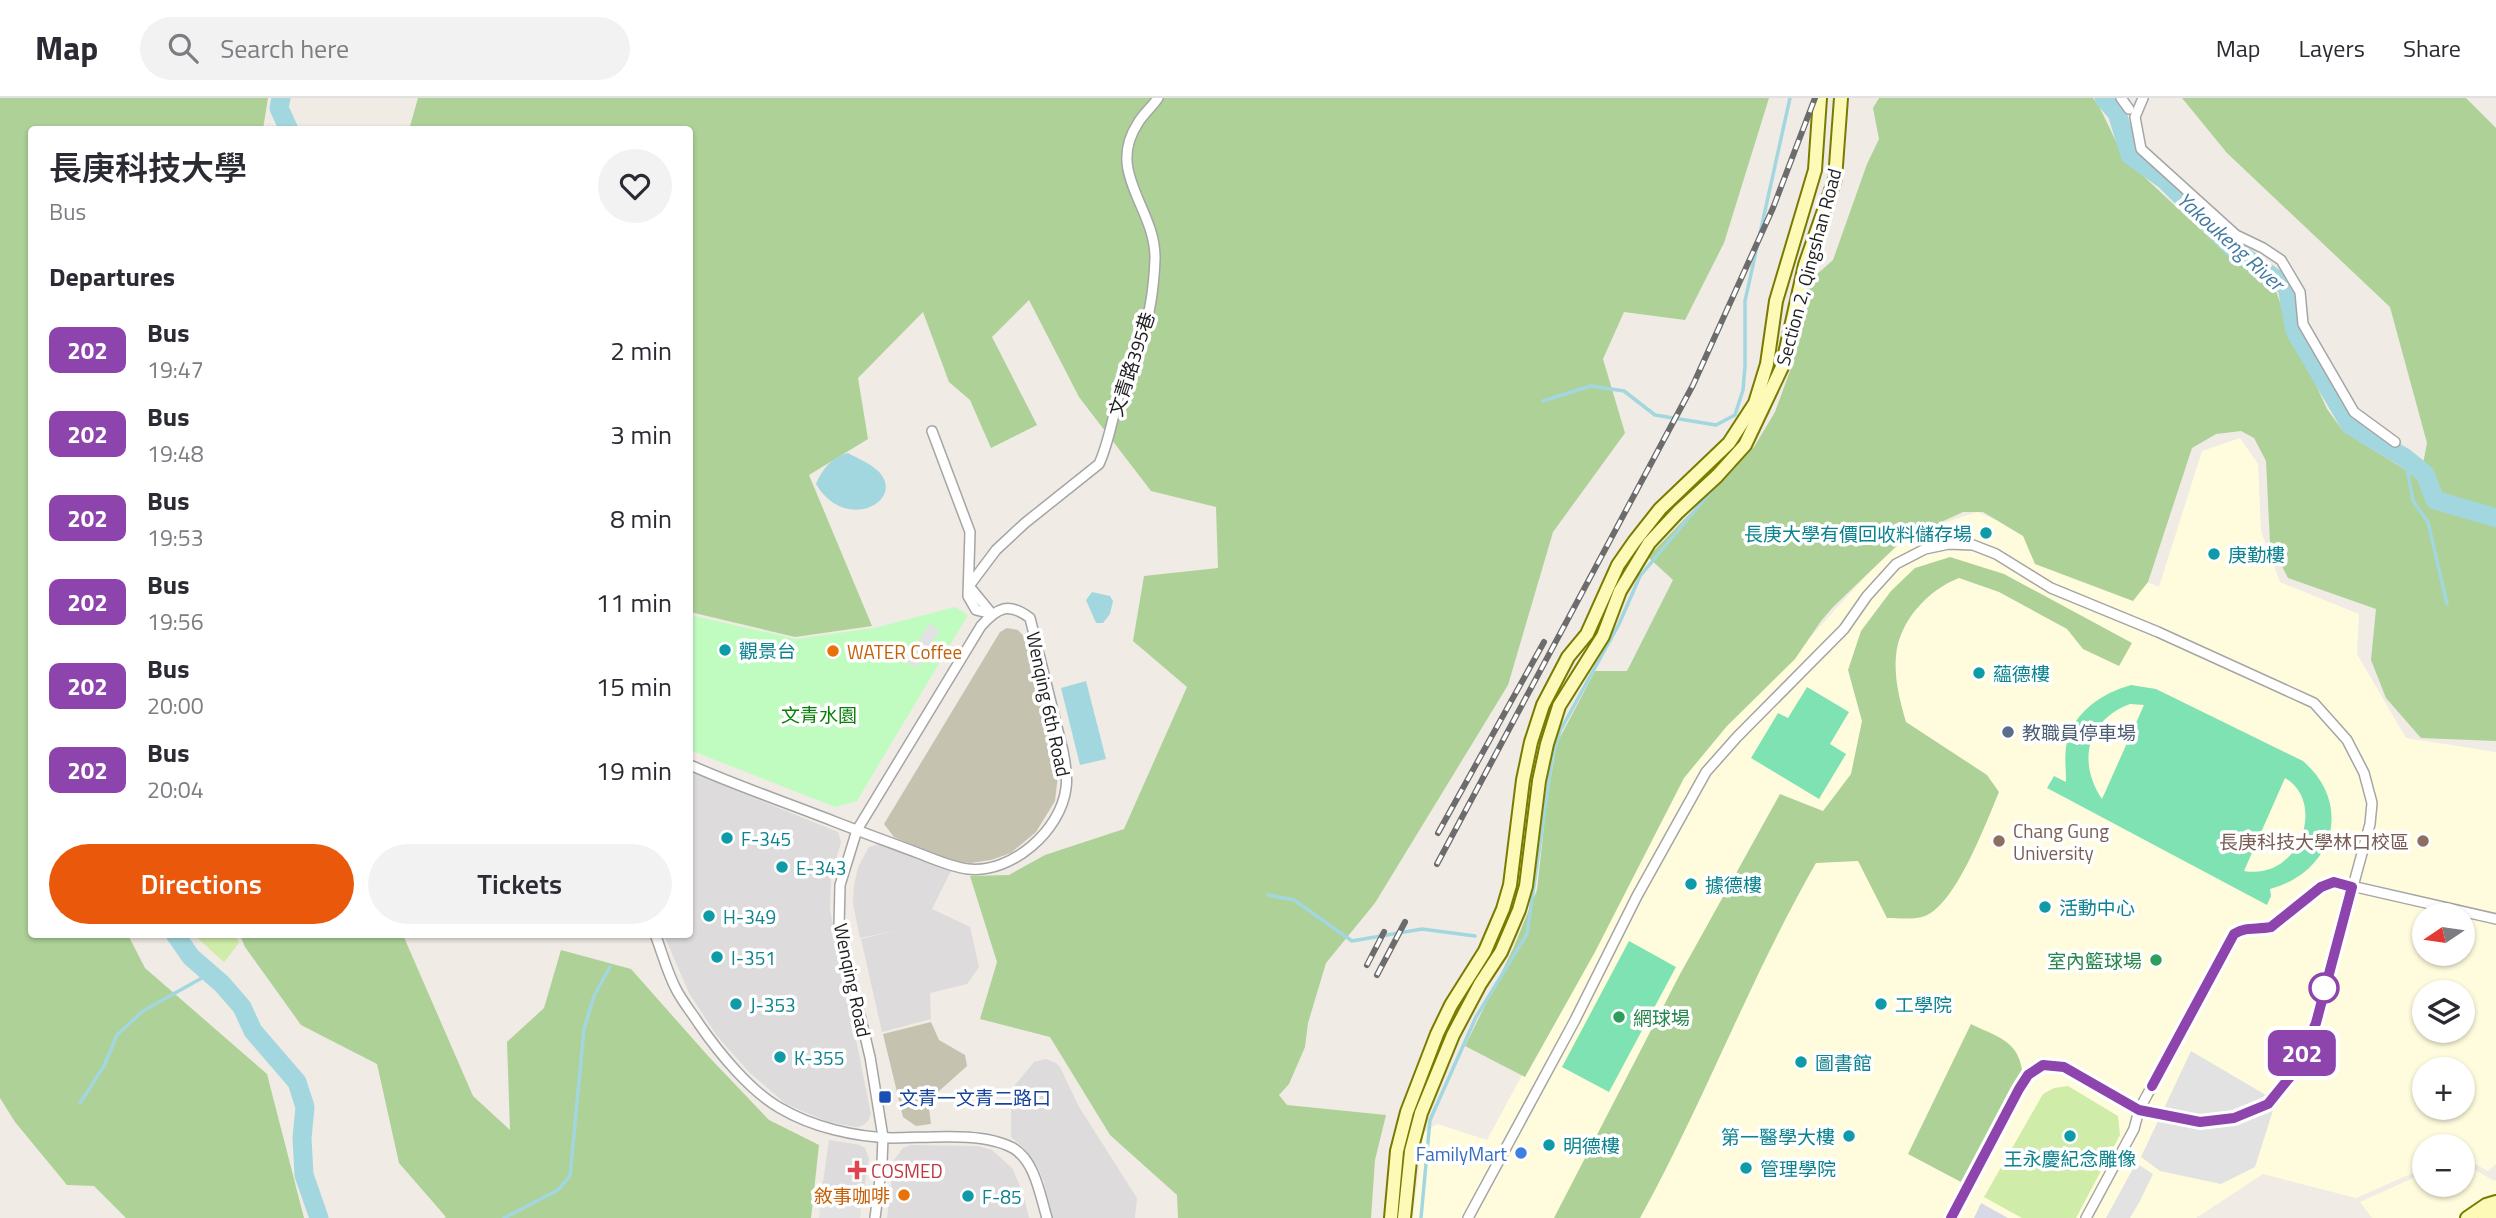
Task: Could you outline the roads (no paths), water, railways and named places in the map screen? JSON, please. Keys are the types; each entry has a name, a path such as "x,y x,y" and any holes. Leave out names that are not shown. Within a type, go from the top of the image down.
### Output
{"street":[{"name":"文青路395巷","path":"969,586 996,550 1025,523 1099,464 1105,451 1121,388 1143,337 1153,293 1155,255 1152,231 1128,176 1126,163 1127,148 1137,123 1158,98"},
{"name":"Section 2, Qingshan Road","path":"1391,1218 1397,1151 1407,1112 1437,1034 1451,1005 1485,951 1503,909 1510,885 1523,780 1543,705 1569,657 1587,634 1618,565 1634,542 1660,509 1729,443 1755,403 1767,364 1776,301 1815,170 1819,98"},
{"name":"Section 2, Qingshan Road","path":"1404,1218 1411,1151 1421,1112 1453,1035 1501,952 1519,910 1526,886 1539,781 1559,706 1603,636 1620,591 1649,543 1717,476 1745,444 1782,367 1804,265 1835,178 1841,98"},
{"path":"2121,98 2129,109"},
{"path":"2143,98 2135,117 2141,149 2236,235 2281,260 2300,292 2303,324 2354,412 2395,442"},
{"path":"932,432 970,532 968,596 976,610 992,614"},
{"path":"1468,1218 1575,1020 1637,896 1706,772 1843,629 1867,596 1896,564 1925,549 1949,544 1973,545 1996,554 2051,589 2158,632 2314,703 2347,740 2364,773 2372,803 2370,824 2316,1023 2294,1072 2268,1104 2234,1118 2200,1122 2139,1110 2064,1067 2043,1065 2028,1075 2019,1089 1951,1218"},
{"name":"Wenqing 6th Road","path":"693,766 946,864 970,869 991,867 1009,861 1026,850 1053,822 1066,789 1066,770 1030,618 1018,609 1006,608 992,614"},
{"name":"Wenqing Road","path":"874,1218 883,1138 870,1057 839,927 839,885 857,830 981,626 992,614"},
{"path":"2087,1218 2134,1129 2139,1110 2234,934 2246,927 2271,927 2321,887 2334,882 2496,919"},
{"path":"656,938 676,991 712,1042 732,1066 779,1108 824,1127 883,1138 975,1138 1003,1144 1015,1149 1027,1163 1036,1180 1046,1218"},
{"path":"2467,1218 2486,1205 2496,1202"},
{"path":"2484,1218 2496,1212"}],"water":[{"path":"848,453 874,467 885,481 885,492 880,501 870,507 857,510 843,507 829,499 816,484 829,464"},
{"path":"1092,592 1110,596 1113,601 1110,614 1103,623 1096,623 1086,600"},
{"path":"1086,681 1106,759 1080,765 1061,688"}],"waterway":[{"path":"281,98 279,108 287,126"},
{"path":"1543,401 1591,386 1624,391 1655,415 1716,425 1735,415 1743,390 1745,301 1790,98"},
{"name":"Yakoukeng River","path":"2104,98 2117,113 2130,155 2165,180 2234,249 2287,287 2295,331 2350,425 2405,458 2425,474 2435,500 2496,518"},
{"path":"1763,420 1768,412"},
{"path":"2405,458 2413,501 2428,522 2447,604"},
{"path":"1421,1218 1430,1120 1476,1017 1527,934 1552,759 1560,731 1619,624 1640,576 1718,483"},
{"path":"1268,895 1294,900 1352,941 1422,929 1475,936"},
{"path":"178,938 191,957 222,984 242,1007 253,1031 297,1082 305,1107 302,1138 304,1175 319,1218"},
{"path":"504,1218 558,1190 570,1176 584,1029 594,996 610,967"},
{"path":"80,1103 104,1066 117,1035 143,1011 209,974"}],"railway":[{"path":"1437,864 1693,385 1773,208 1815,98"},
{"path":"1438,833 1544,642"},
{"path":"1377,975 1405,922"},
{"path":"1367,965 1384,932"}],"place":[{"name":"長庚大學有價回收料儲存場","path":"1986,533"},
{"name":"庚勤樓","path":"2214,554"},
{"name":"觀景台","path":"725,650"},
{"name":"WATER Coffee","path":"833,651"},
{"name":"蘊德樓","path":"1979,673"},
{"name":"教職員停車場","path":"2008,732"},
{"name":"F-345","path":"727,838"},
{"name":"Chang Gung University","path":"1999,841"},
{"name":"長庚科技大學林口校區","path":"2423,841"},
{"name":"E-343","path":"782,867"},
{"name":"據德樓","path":"1691,884"},
{"name":"活動中心","path":"2045,907"},
{"name":"H-349","path":"709,916"},
{"name":"I-351","path":"717,957"},
{"name":"室內籃球場","path":"2156,960"},
{"name":"J-353","path":"736,1004"},
{"name":"工學院","path":"1881,1004"},
{"name":"網球場","path":"1619,1017"},
{"name":"K-355","path":"780,1057"},
{"name":"圖書館","path":"1801,1062"},
{"name":"文青一文青二路口","path":"885,1097"},
{"name":"第一醫學大樓","path":"1849,1136"},
{"name":"王永慶紀念雕像","path":"2070,1136"},
{"name":"明德樓","path":"1549,1145"},
{"name":"FamilyMart","path":"1521,1153"},
{"name":"管理學院","path":"1746,1168"},
{"name":"COSMED","path":"857,1170"},
{"name":"敘事咖啡","path":"904,1195"},
{"name":"F-85","path":"968,1196"}],"park label":[{"name":"文青水園","path":"819,714"}]}
